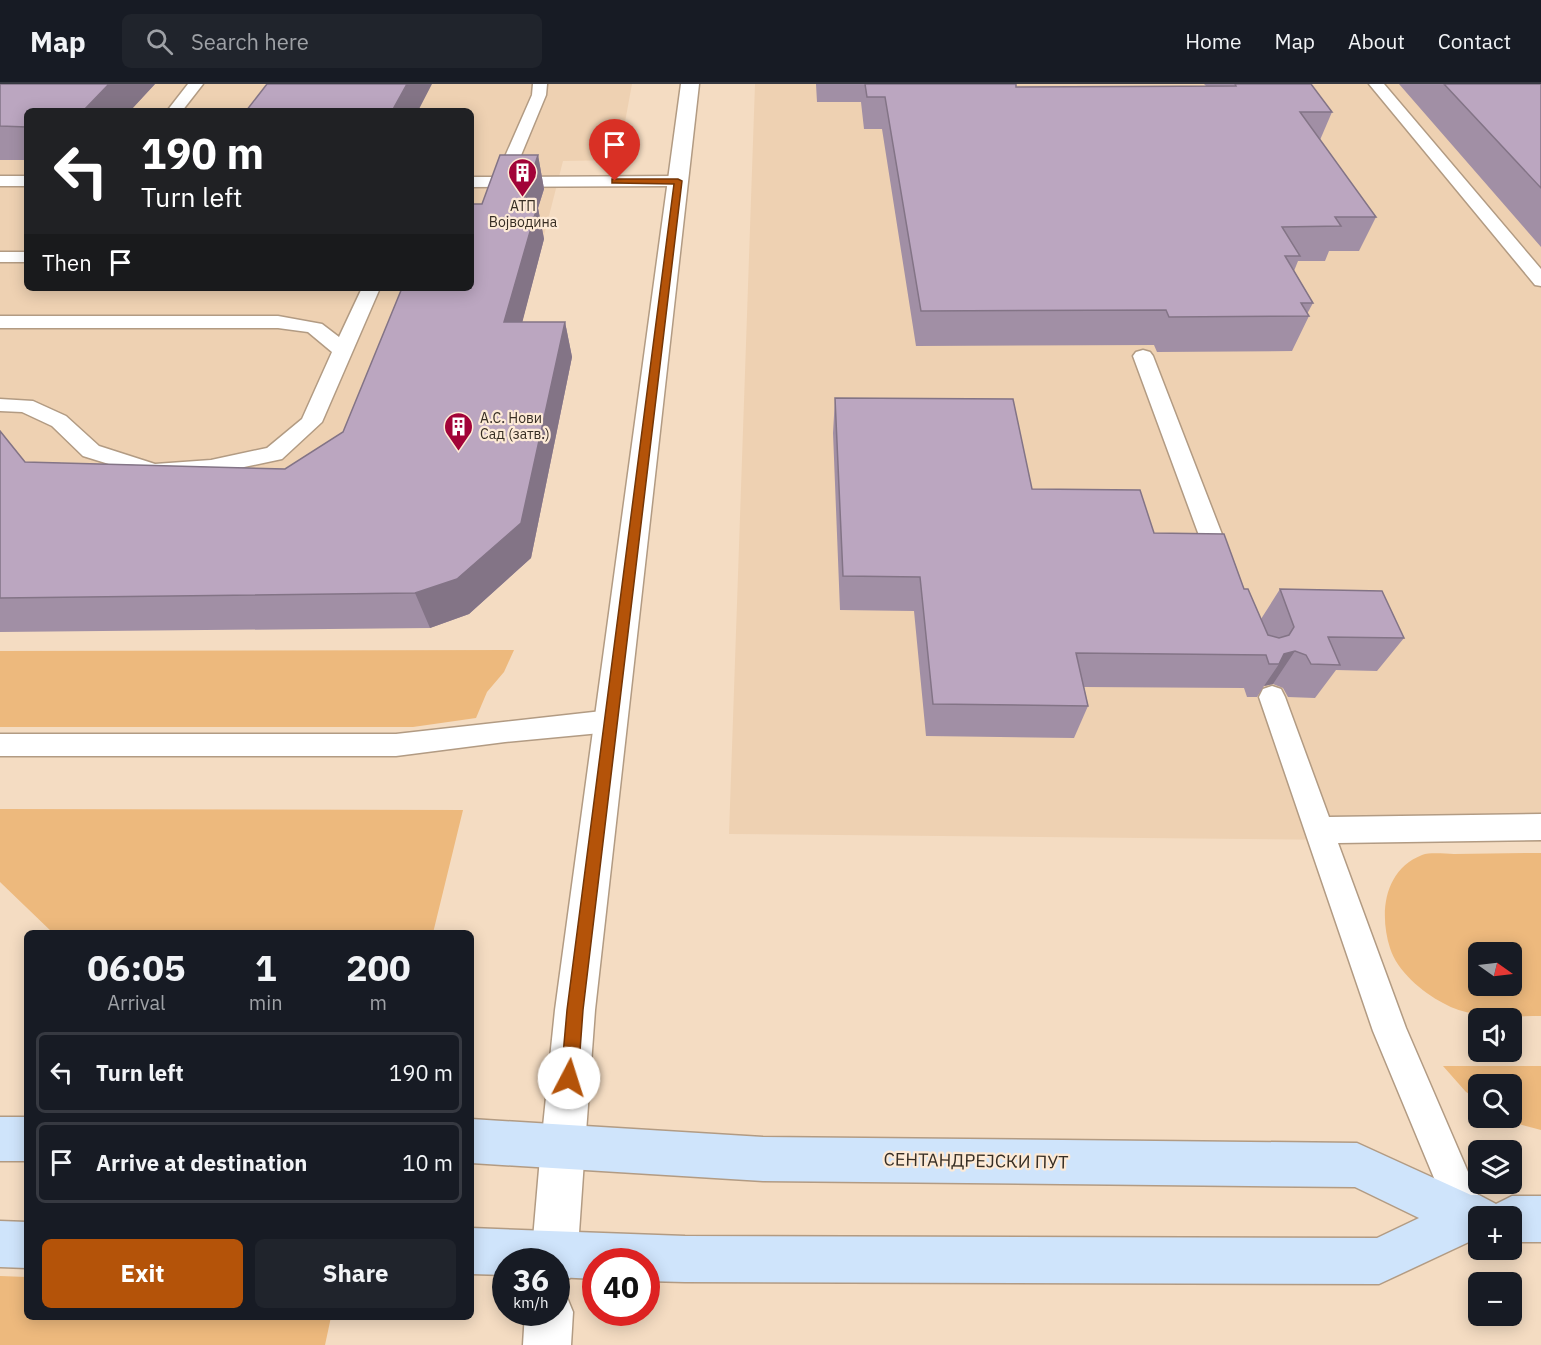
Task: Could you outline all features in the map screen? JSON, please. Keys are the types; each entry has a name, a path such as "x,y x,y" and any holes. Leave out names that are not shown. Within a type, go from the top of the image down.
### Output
{"main road":[{"path":"0,1139 24,1139"},
{"name":"СЕНТАНДРЕЈСКИ ПУТ","path":"474,1141 763,1159 1357,1165 1468,1210"},
{"name":"СЕНТАНДРЕЈСКИ ПУТ","path":"1522,1219 1541,1219"},
{"name":"СЕНТАНДРЕЈСКИ ПУТ","path":"570,1258 1379,1261 1468,1226"},
{"path":"0,1244 24,1245"},
{"name":"СЕНТАНДРЕЈСКИ ПУТ","path":"474,1251 492,1253"}],"street":[{"path":"555,1248 575,1010 690,84"},
{"path":"547,1345 548,1326"}],"lane":[{"path":"176,108 196,84"},
{"path":"502,182 539,95 540,84"},
{"path":"1376,84 1541,281"},
{"path":"0,181 24,181"},
{"path":"474,182 678,181"},
{"path":"0,257 24,257"},
{"path":"0,405 26,406 59,421 90,451 154,471 211,467 274,454 311,422 370,291"},
{"path":"0,322 278,322 313,325 328,336 343,352"},
{"path":"1143,356 1231,589"},
{"path":"1272,697 1390,1031 1481,1206"},
{"path":"0,745 396,745 505,731 611,721"},
{"path":"1319,830 1541,827"}],"shaded area":[{"path":"0,84 632,84 618,160 563,161 513,357 572,357 531,558 504,582 0,632"},
{"path":"755,84 1541,84 1541,842 729,834"},
{"path":"514,650 504,672 487,692 476,718 413,727 0,727 0,651"},
{"path":"0,809 463,810 434,930 50,930 0,882"},
{"path":"1541,853 1541,1016 1522,1016 1522,1008 1468,1008 1468,1012 1454,1008 1419,987 1404,973 1393,957 1385,921 1385,907 1392,882 1409,862 1422,855"},
{"path":"1443,1066 1541,1066 1541,1130 1522,1125 1522,1074 1468,1074 1468,1093"},
{"path":"0,1276 24,1277 24,1320 330,1320 325,1345 0,1345"}],"building":[{"path":"0,84 109,84 86,108 24,108 24,127 0,126"},
{"path":"267,84 407,84 394,108 248,108"},
{"path":"865,84 1016,84 1016,87 1311,84 1332,112 1300,112 1376,217 1335,217 1341,226 1282,227 1300,256 1285,256 1313,303 1301,303 1309,316 1169,317 1166,310 921,311 885,97 867,97"},
{"path":"1444,84 1541,84 1541,188"},
{"name":"А.С. Нови Сад (затв.)","path":"500,155 538,155 522,204 538,204 504,322 565,322 521,523 457,579 415,593 0,598 0,431 25,462 285,469 343,432 401,291 474,291 474,204 482,204"},
{"path":"835,398 1013,399 1032,489 1140,490 1154,533 1224,534 1244,589 1248,589 1268,635 1279,638 1289,635 1294,627 1280,589 1382,591 1404,638 1328,637 1340,665 1311,664 1306,655 1295,651 1284,654 1279,664 1269,664 1266,655 1076,653 1088,706 933,704 920,577 843,576"}],"place":[{"name":"АТП Војводина","path":"523,198"},
{"name":"А.С. Нови Сад (затв.)","path":"459,452"}],"route":[{"path":"569,1078 575,1010 678,181 615,181"}]}
